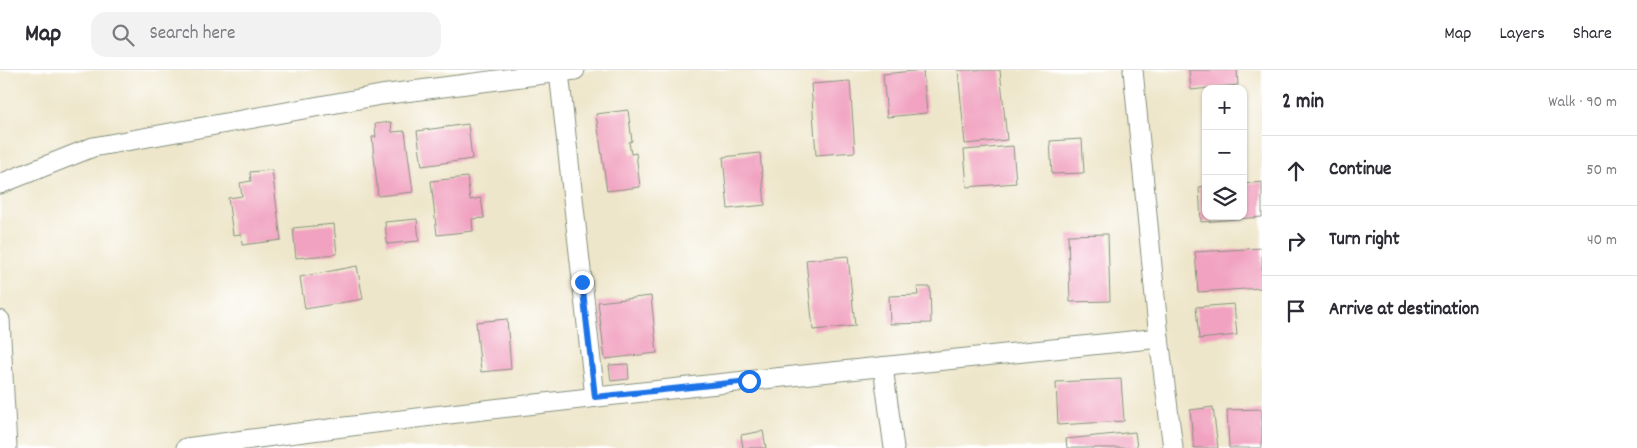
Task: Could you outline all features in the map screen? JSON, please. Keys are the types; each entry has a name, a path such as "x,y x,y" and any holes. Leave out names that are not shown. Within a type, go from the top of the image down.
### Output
{"street":[{"path":"1133,70 1159,338 1173,448"},
{"path":"0,184 93,147 381,95 567,71 595,397"},
{"path":"0,320 7,448"},
{"path":"186,448 595,397 1159,338"},
{"path":"883,367 894,448"}],"building":[{"path":"923,70 927,113 887,117 883,74"},
{"path":"958,70 1000,70 1007,140 965,144"},
{"path":"1189,70 1237,70 1238,85 1202,85 1202,89 1191,90"},
{"path":"850,81 855,152 816,155 811,84"},
{"path":"628,110 632,141 629,142 631,154 636,153 640,187 607,191 596,114"},
{"path":"391,122 392,132 405,131 413,192 378,196 372,137 376,137 375,124"},
{"path":"468,124 472,159 422,166 417,131"},
{"path":"1082,139 1084,173 1052,174 1050,141"},
{"path":"1013,146 1016,183 967,187 964,150"},
{"path":"760,153 765,205 728,209 723,157"},
{"path":"272,170 281,240 242,245 241,234 233,235 228,198 242,196 240,183 251,181 250,172"},
{"path":"467,177 470,200 481,198 484,218 472,219 473,231 437,235 431,181"},
{"path":"1262,182 1262,217 1247,218 1247,184"},
{"path":"1199,187 1202,187 1202,220 1225,220 1201,222"},
{"path":"417,219 419,241 387,244 385,222"},
{"path":"334,224 337,254 296,258 293,228"},
{"path":"1108,234 1110,301 1070,302 1068,235"},
{"path":"1262,248 1262,288 1198,292 1195,252"},
{"path":"848,256 855,326 813,330 806,260"},
{"path":"357,266 363,299 305,309 300,277"},
{"path":"917,287 930,287 931,323 890,324 889,296 918,295"},
{"path":"651,296 657,353 605,359 598,302"},
{"path":"1234,304 1237,335 1199,339 1196,307"},
{"path":"507,319 511,369 481,372 476,322"},
{"path":"628,364 629,379 611,381 609,365"},
{"path":"1121,379 1124,421 1058,425 1056,382"},
{"path":"1213,407 1218,448 1194,448 1190,410"},
{"path":"1262,409 1262,448 1229,448 1227,410"},
{"path":"763,431 766,448 743,448 741,435"},
{"path":"1135,432 1137,448 1067,448 1066,439"}],"route":[{"path":"582,282 595,397 749,381"}]}
